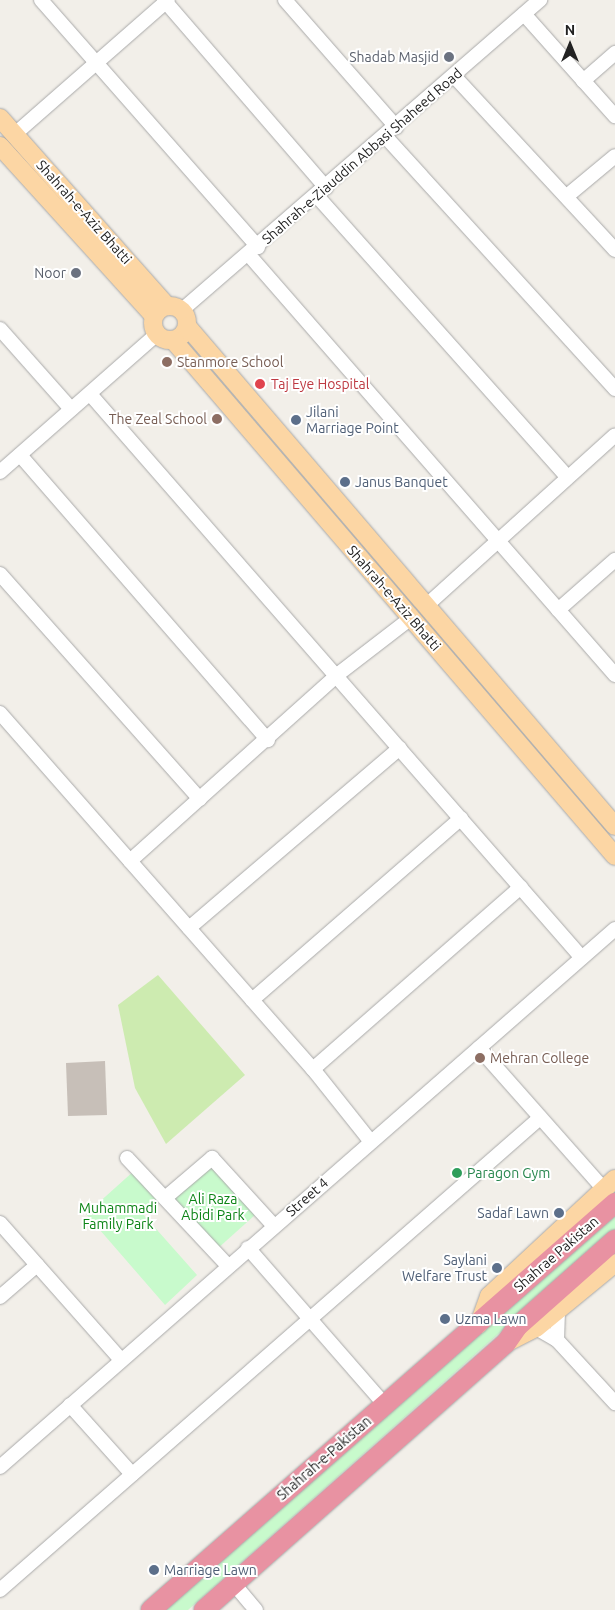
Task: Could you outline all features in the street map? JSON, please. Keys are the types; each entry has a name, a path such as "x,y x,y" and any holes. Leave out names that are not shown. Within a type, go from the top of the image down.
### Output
{"highway":[{"name":"Shahrae Pakistan","path":"497,1306 611,1190"},
{"name":"Shahrae Pakistan","path":"527,1327 615,1240"},
{"name":"Shahrah-e-Pakistan","path":"151,1610 479,1324 497,1306"},
{"path":"204,1610 506,1343 527,1327"}],"main road":[{"name":"Shahrah-e-Aziz Bhatti","path":"0,118 427,605 615,826"},
{"name":"Shahrah-e-Aziz Bhatti","path":"0,146 173,315"},
{"path":"165,338 173,315"},
{"path":"165,338 173,315"},
{"name":"Shahrah-e-Aziz Bhatti","path":"165,338 411,618 615,856"},
{"path":"479,1324 489,1296 611,1190"},
{"path":"527,1327 558,1309 615,1263"}],"street":[{"path":"41,0 497,539 615,675"},
{"path":"285,0 390,132 615,389"},
{"name":"Shahrah-e-Ziauddin Abbasi Shaheed Road","path":"173,315 253,251 322,192 540,0"},
{"path":"15,134 166,1 322,192 567,477"},
{"path":"524,14 615,116"},
{"path":"583,81 615,53"},
{"path":"454,76 615,250"},
{"path":"567,196 615,156"},
{"path":"0,329 70,409"},
{"path":"0,472 70,409 165,338"},
{"path":"90,394 462,818 582,958"},
{"path":"427,605 497,539 615,435"},
{"path":"20,455 268,740"},
{"path":"558,610 615,560"},
{"path":"0,574 200,799"},
{"path":"130,861 268,740 337,675 411,618"},
{"path":"0,712 5,727 130,861 313,1069 371,1142"},
{"path":"189,928 400,748"},
{"path":"252,1000 462,818"},
{"path":"313,1069 521,887"},
{"name":"Street 4","path":"0,1467 248,1248 615,929"},
{"path":"479,1048 540,1118 611,1190"},
{"path":"0,1590 308,1318 540,1118"},
{"path":"127,1158 228,1266"},
{"path":"165,1198 212,1158 274,1226"},
{"path":"0,1223 121,1360"},
{"path":"248,1248 385,1405"},
{"path":"0,1297 37,1265"},
{"path":"557,1340 558,1309"},
{"path":"527,1327 557,1340 615,1403"},
{"path":"70,1405 132,1474"},
{"path":"234,1584 256,1610"}],"green space":[{"path":"158,975 245,1075 166,1144 135,1088 118,1005"},
{"name":"Ali Raza Abidi Park","path":"210,1164 255,1215 216,1250 171,1199"},
{"name":"Muhammadi Family Park","path":"135,1170 159,1197 142,1213 197,1275 165,1305 86,1214"},
{"path":"615,1216 615,1230 188,1610 161,1610"}],"building":[{"path":"105,1061 107,1115 68,1116 66,1063"}],"place":[{"name":"Shadab Masjid","path":"449,57"},
{"name":"Noor","path":"76,273"},
{"name":"Stanmore School","path":"167,362"},
{"name":"Taj Eye Hospital","path":"260,384"},
{"name":"The Zeal School","path":"217,419"},
{"name":"Jilani Marriage Point","path":"296,420"},
{"name":"Janus Banquet","path":"345,482"},
{"name":"Mehran College","path":"480,1058"},
{"name":"Paragon Gym","path":"457,1173"},
{"name":"Sadaf Lawn","path":"559,1213"},
{"name":"Saylani Welfare Trust","path":"497,1268"},
{"name":"Uzma Lawn","path":"445,1319"},
{"name":"Marriage Lawn","path":"154,1570"}]}
